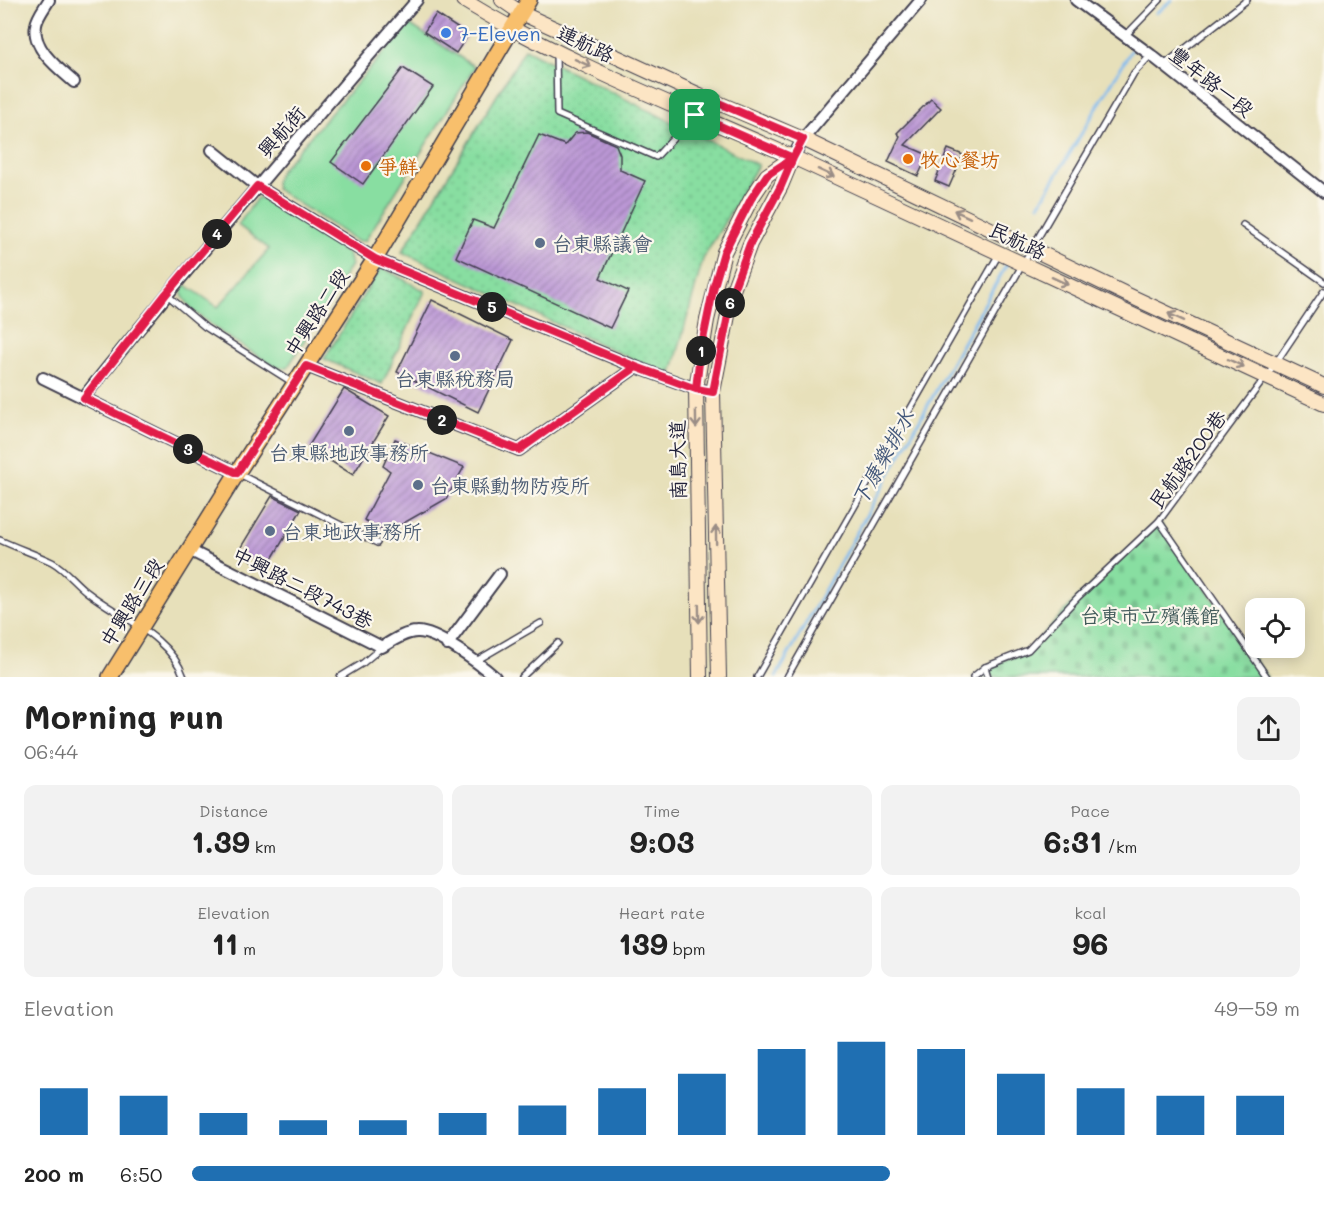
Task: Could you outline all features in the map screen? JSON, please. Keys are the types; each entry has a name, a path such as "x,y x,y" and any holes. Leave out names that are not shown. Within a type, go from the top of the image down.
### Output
{"main road":[{"name":"中興路二段","path":"189,550 375,259 525,6"},
{"name":"中興路三段","path":"110,677 189,550"}],"street":[{"path":"49,0 35,26 38,41 47,59 74,82"},
{"name":"興航街","path":"84,398 166,294 417,0"},
{"name":"連航路","path":"463,0 511,29 695,115"},
{"name":"連航路","path":"502,0 525,6 702,96"},
{"path":"793,158 803,139 921,0"},
{"name":"豐年路一段","path":"1076,0 1151,55 1324,192"},
{"name":"民航路","path":"702,96 803,139 1324,386"},
{"name":"民航路","path":"695,115 793,158 1324,404"},
{"path":"212,150 257,186 375,259 636,367 696,389 713,392"},
{"name":"南島大道","path":"700,677 696,389 700,354 724,252 751,199 767,175 793,158"},
{"name":"南島大道","path":"719,677 713,392 733,290 750,244 793,158"},
{"path":"306,366 519,450 636,367"},
{"path":"43,378 237,473"},
{"name":"中興路二段743巷","path":"189,550 382,647 416,632 430,634 476,661 495,677"},
{"path":"447,645 500,574"}],"lane":[{"path":"1125,36 1160,0"},
{"path":"1163,66 1247,0"},
{"path":"556,50 557,114 656,157 695,115 702,96"},
{"path":"788,677 1134,73 1151,55"},
{"path":"1243,225 1324,282"},
{"path":"757,677 1000,254"},
{"name":"民航路200巷","path":"1267,677 1159,521 1275,364 1324,291"},
{"path":"166,294 205,327 295,384"},
{"path":"237,473 377,543"},
{"path":"973,677 986,668 1028,650 1078,597 1159,521"},
{"path":"0,540 54,563 88,593 164,647 182,670 184,677"},
{"path":"476,661 541,623"},
{"path":"522,677 558,643"},
{"path":"340,677 363,663 382,647"},
{"path":"986,668 988,677"}],"green space":[{"path":"409,24 475,67 365,241 357,241 276,189 275,182 280,171"},
{"path":"525,49 758,165 703,259 671,377 402,252"},
{"path":"257,198 265,198 348,254 351,265 288,367 277,368 226,336 192,310 182,295 183,283 218,307 269,249 238,225"},
{"path":"381,267 425,291 382,384 324,359"},
{"name":"台東市立殯儀館","path":"1159,521 1245,645 1245,658 1254,658 1267,677 973,677 986,667 1028,650 1078,597"}],"building":[{"name":"7-Eleven","path":"436,14 468,35 456,53 424,32"},
{"path":"403,68 433,87 363,184 331,162"},
{"path":"931,99 941,108 905,145 928,155 918,176 888,162 900,136 897,133"},
{"name":"台東縣議會","path":"587,132 616,145 620,155 620,170 645,181 600,278 628,291 610,328 456,257 473,220 494,228 539,135 565,145 575,133"},
{"path":"948,149 963,155 949,187 935,181"},
{"name":"台東縣稅務局","path":"432,300 513,340 478,412 397,372"},
{"name":"台東縣地政事務所","path":"344,389 389,416 353,475 308,447"},
{"name":"台東縣動物防疫所","path":"395,439 464,467 446,499 388,532 364,520 390,471 383,466"},
{"name":"台東地政事務所","path":"272,496 301,510 266,569 238,552"}],"waterway":[{"name":"下康樂排水","path":"1156,13 1172,0"},
{"name":"下康樂排水","path":"1039,205 1133,47"},
{"name":"下康樂排水","path":"776,677 1008,262"}],"place":[{"name":"7-Eleven","path":"446,33"},
{"name":"牧心餐坊","path":"908,159"},
{"name":"爭鮮","path":"366,166"},
{"name":"台東縣議會","path":"540,243"},
{"name":"台東縣稅務局","path":"455,356"},
{"name":"台東縣地政事務所","path":"349,431"},
{"name":"台東縣動物防疫所","path":"418,485"},
{"name":"台東地政事務所","path":"270,531"}],"route":[{"path":"695,115 702,96 803,139 750,244 733,290 713,392 696,389 636,367 375,259 257,186 166,294 84,398 237,473 306,366 519,450 636,367 696,389 700,354 714,286 724,252 751,199 767,175 793,158 695,115"}]}
